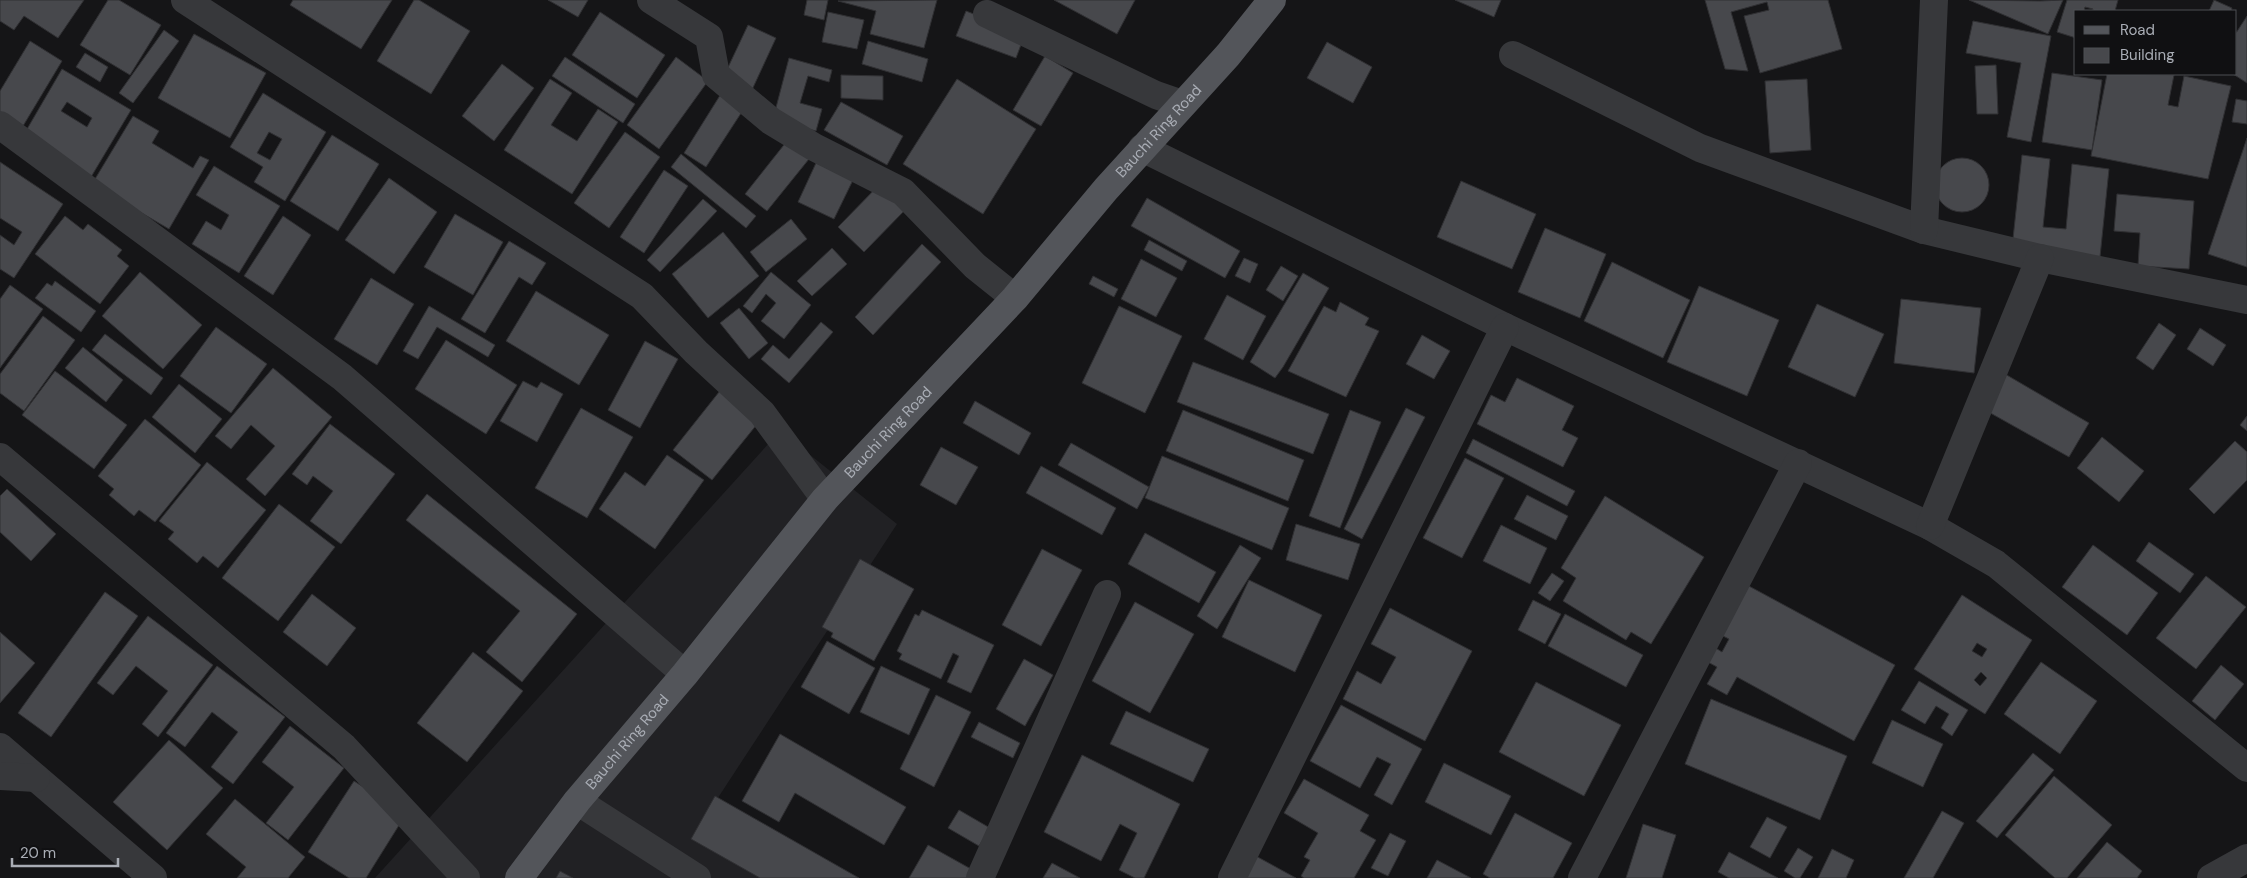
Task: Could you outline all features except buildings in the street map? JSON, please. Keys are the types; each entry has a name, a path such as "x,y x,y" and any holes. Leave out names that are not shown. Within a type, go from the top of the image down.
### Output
{"main road":[{"name":"Bauchi Ring Road","path":"519,878 577,801 685,674 825,499 1015,298 1142,148 1228,55 1272,0"}],"street":[{"path":"185,0 642,296 696,352 762,413 825,499"},
{"path":"651,0 709,37 716,75 771,121 814,147 903,192 974,266 1015,298"},
{"path":"1924,230 1934,0"},
{"path":"987,14 1156,95 1182,104"},
{"path":"1513,55 1700,148 1924,230 2040,258 2247,300"},
{"path":"0,125 342,377 685,674"},
{"path":"1142,148 1505,327 1930,526 1996,564 2247,768"},
{"path":"1930,526 2040,258"},
{"path":"1232,878 1505,327"},
{"path":"0,457 344,747 466,878"},
{"path":"1582,878 1798,463"},
{"path":"980,878 1107,594"},
{"path":"0,747 153,878"},
{"path":"0,776 36,778"},
{"path":"577,801 697,878"},
{"path":"2212,878 2247,858"}],"shaded area":[{"path":"780,431 897,524 693,836 766,878 375,878"}]}
